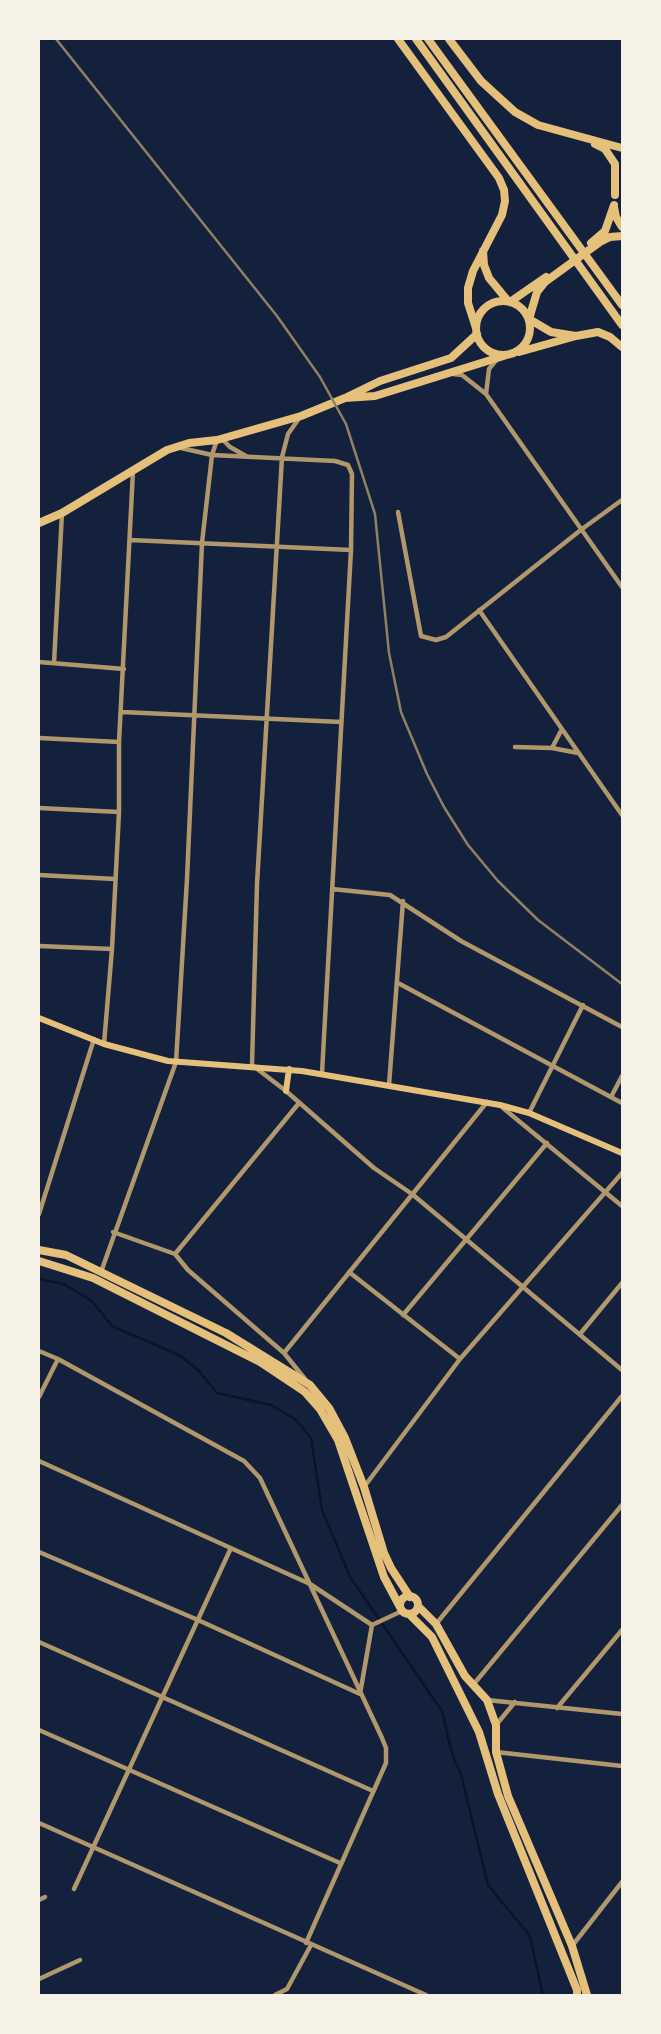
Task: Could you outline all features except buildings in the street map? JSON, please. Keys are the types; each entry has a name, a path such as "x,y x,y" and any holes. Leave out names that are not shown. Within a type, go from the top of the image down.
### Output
{"main road":[{"path":"398,39 499,178 504,190 505,201 502,216 473,270 468,288 468,304 481,344 489,351 499,355 512,354 523,347 529,338 529,319 537,292 545,282 600,242 610,237 622,236"},
{"path":"416,39 622,324"},
{"path":"428,39 622,305"},
{"path":"449,39 481,81 515,112 538,125 622,148"},
{"path":"39,523 62,513 177,447 189,443 219,439 301,416 380,381 451,358 476,331 478,318 484,309 497,301 509,301 605,231 614,205 617,175 612,157 605,149 587,139"},
{"path":"615,195 622,183"},
{"path":"614,205 616,218 622,227"},
{"path":"483,250 484,265 489,278 509,301 522,308 529,319 551,332 576,336"},
{"path":"345,398 375,396 576,336 598,332 610,337 622,347"},
{"path":"39,1018 104,1044 176,1062 288,1069 500,1105 529,1113 622,1153"},
{"path":"286,1091 288,1069"},
{"path":"39,1250 66,1255 226,1333 310,1385 329,1408 345,1438 364,1487 391,1568 410,1597 416,1600 418,1606 436,1624 465,1676 487,1700 496,1725 496,1752 508,1796 572,1946 580,1990"},
{"path":"39,1261 93,1278 260,1362 304,1392 320,1409 338,1440 384,1577 404,1611 432,1637 480,1732 498,1794 580,1990 587,1995"},
{"path":"404,1611 403,1598 410,1597"},
{"path":"404,1611 414,1613 418,1606"},
{"path":"480,1732 488,1731 496,1725"}],"street":[{"path":"486,394 489,369 498,359"},
{"path":"450,374 462,375 486,394 622,587"},
{"path":"301,416 288,434 282,457 257,884 252,1066 286,1091 374,1168 412,1194 622,1370"},
{"path":"101,1272 113,1232 176,1062 202,543 212,455 219,439 250,458"},
{"path":"177,447 212,455 335,461 348,465 352,474 351,550 322,1074"},
{"path":"104,1044 112,949 119,812 120,742 134,470"},
{"path":"398,512 421,636 436,640 446,637 582,529 622,500"},
{"path":"54,663 62,513"},
{"path":"130,540 351,550"},
{"path":"479,610 622,815"},
{"path":"39,662 124,670"},
{"path":"122,712 341,722"},
{"path":"552,748 562,729"},
{"path":"39,738 120,742"},
{"path":"515,747 552,748 578,753"},
{"path":"39,808 119,812"},
{"path":"39,875 115,880"},
{"path":"332,889 390,895 403,901 461,941 622,1027"},
{"path":"389,1085 403,901"},
{"path":"39,946 112,949"},
{"path":"398,983 622,1103"},
{"path":"529,1113 583,1005"},
{"path":"39,1214 94,1040"},
{"path":"611,1097 622,1076"},
{"path":"284,1353 487,1102"},
{"path":"176,1254 299,1103"},
{"path":"500,1105 622,1206"},
{"path":"403,1315 547,1142"},
{"path":"364,1487 460,1360 622,1173"},
{"path":"113,1232 176,1254 188,1270 284,1353 310,1385"},
{"path":"349,1272 460,1360"},
{"path":"580,1334 622,1283"},
{"path":"39,1351 58,1359 244,1461 260,1478 386,1748 386,1763 340,1863 308,1944 287,1989 275,1995"},
{"path":"39,1397 58,1359"},
{"path":"436,1624 622,1396"},
{"path":"39,1461 230,1550 310,1584 374,1624"},
{"path":"473,1684 622,1505"},
{"path":"74,1889 230,1550"},
{"path":"39,1552 198,1620 360,1694"},
{"path":"374,1624 404,1611"},
{"path":"360,1694 374,1624"},
{"path":"557,1708 622,1630"},
{"path":"39,1642 373,1791"},
{"path":"487,1700 622,1714"},
{"path":"496,1725 515,1702"},
{"path":"39,1730 340,1863"},
{"path":"496,1752 622,1766"},
{"path":"39,1823 426,1995"},
{"path":"572,1946 622,1882"},
{"path":"39,1900 45,1897"},
{"path":"39,1979 80,1960"}],"waterway":[{"path":"39,1279 64,1284 92,1301 112,1326 181,1356 199,1371 217,1393 271,1405 296,1420 311,1438 322,1510 350,1577 442,1711 452,1754 461,1774 488,1885 530,1936 543,1995"}],"railway":[{"path":"56,39 277,316 320,377 346,424 375,514 389,653 401,712 427,774 444,807 468,845 498,881 538,920 622,984"}]}
